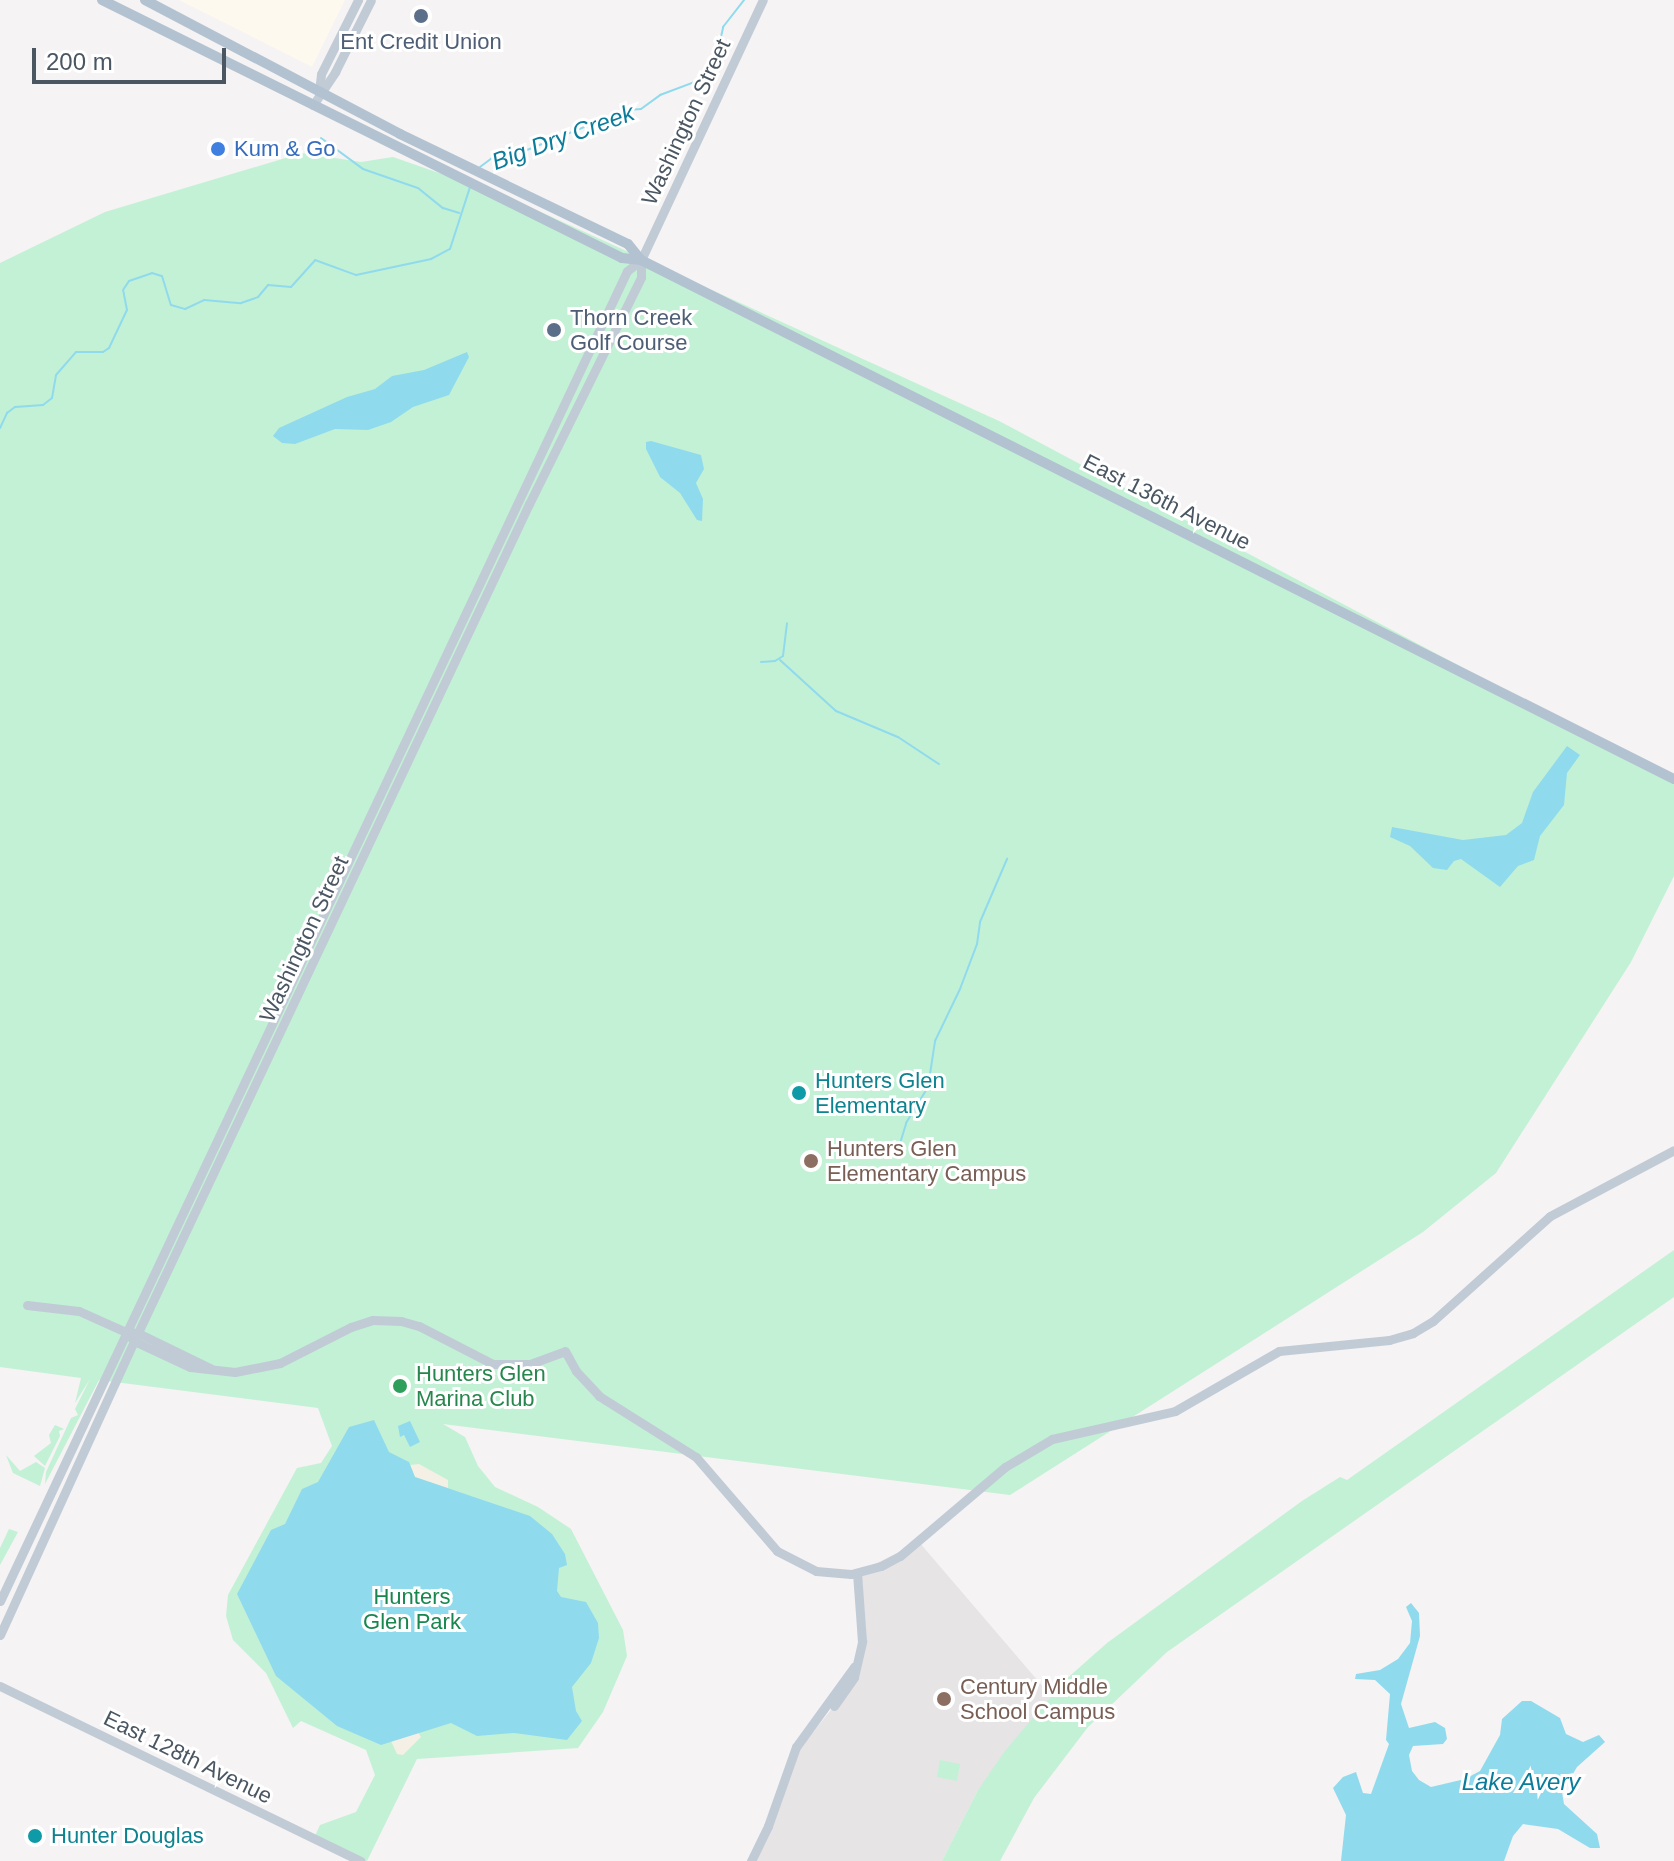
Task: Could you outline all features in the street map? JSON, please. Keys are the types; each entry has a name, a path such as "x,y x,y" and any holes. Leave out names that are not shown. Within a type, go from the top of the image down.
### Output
{"main road":[{"name":"East 136th Avenue","path":"102,0 622,258 641,260 1674,779"},
{"name":"East 136th Avenue","path":"145,0 452,159 628,244 641,260"},
{"path":"313,105 321,74 358,0"},
{"path":"319,91 335,72 371,0"},
{"name":"Washington Street","path":"0,1635 136,1337 529,504 641,277 641,260 763,0"},
{"name":"Washington Street","path":"0,1601 627,271 641,260"},
{"path":"27,1305 79,1311 136,1337 190,1367 215,1370 248,1371 280,1363 351,1327 381,1320 419,1326 493,1364 530,1364 565,1351 576,1371 599,1396 689,1452 709,1470 777,1551 816,1571 857,1573 900,1556 1005,1467 1052,1439 1175,1411 1279,1351 1389,1340 1413,1333 1433,1321 1550,1216 1674,1150"},
{"path":"41,1512 52,1517"},
{"path":"751,1861 810,1726 854,1667 863,1632 857,1573"},
{"name":"East 128th Avenue","path":"0,1686 361,1861"}],"shaded area":[{"path":"179,0 345,0 312,67"},
{"name":"Century Middle School Campus","path":"919,1542 1051,1696 978,1790 942,1861 751,1861 795,1755 842,1696 858,1658 857,1573"}],"green space":[{"path":"302,153 361,162 393,157 508,197 999,421 1674,780 1674,876 1631,962 1496,1173 1423,1232 1010,1495 443,1424 465,1437 478,1466 495,1487 538,1507 571,1529 623,1630 627,1656 603,1712 578,1748 417,1759 367,1861 314,1838 320,1825 356,1812 375,1775 366,1750 301,1721 293,1728 266,1673 233,1640 226,1616 228,1595 297,1468 321,1463 332,1446 318,1408 99,1380 45,1484 46,1472 71,1418 78,1415 75,1409 90,1379 75,1403 81,1378 0,1367 0,263 105,212"},
{"path":"1674,1250 1674,1297 1167,1652 1088,1727 1034,1798 1000,1861 942,1861 978,1790 1005,1751 1063,1682 1107,1643 1302,1501 1340,1477 1347,1480"},
{"path":"55,1425 64,1429 59,1431 60,1436 45,1466 34,1456 51,1443 49,1435"},
{"path":"6,1455 20,1471 36,1462 45,1468 40,1486 13,1473"},
{"path":"9,1529 18,1532 0,1565 0,1548"},
{"path":"940,1760 960,1764 957,1781 937,1777"}],"sand":[{"path":"419,1464 448,1480 448,1488 415,1477 410,1465"},
{"path":"417,1731 421,1737 403,1755 397,1754 391,1741"}],"water":[{"path":"467,352 469,357 449,395 413,407 391,422 368,430 335,429 295,444 282,443 273,436 279,428 347,397 375,389 392,376 424,370"},
{"path":"646,442 701,455 704,469 696,483 703,499 702,521 697,520 680,493 660,477 646,449"},
{"path":"1567,746 1580,755 1567,773 1564,805 1540,836 1534,860 1518,866 1500,887 1461,859 1454,861 1447,870 1433,868 1410,846 1390,837 1392,827 1463,840 1506,835 1522,823 1533,792"},
{"name":"Hunters Glen Park","path":"374,1420 389,1452 409,1462 415,1477 530,1516 552,1534 565,1554 567,1565 559,1568 557,1591 561,1597 586,1602 598,1623 599,1638 591,1663 572,1687 576,1711 582,1721 567,1740 514,1733 477,1736 451,1723 381,1745 337,1726 276,1676 237,1594 271,1530 285,1524 302,1489 318,1482 349,1427"},
{"path":"410,1421 420,1442 410,1447 404,1435 400,1437 398,1426"},
{"name":"Lake Avery","path":"1411,1603 1419,1613 1420,1636 1401,1704 1409,1728 1435,1722 1445,1728 1447,1739 1443,1744 1413,1746 1409,1755 1412,1771 1431,1787 1465,1779 1480,1771 1500,1735 1502,1719 1522,1701 1531,1701 1560,1718 1566,1734 1583,1742 1599,1735 1605,1742 1577,1767 1562,1792 1564,1804 1597,1834 1600,1848 1590,1848 1558,1829 1523,1824 1513,1836 1504,1861 1341,1861 1346,1815 1333,1788 1343,1777 1356,1772 1363,1793 1371,1794 1389,1744 1386,1740 1390,1694 1375,1680 1355,1679 1356,1674 1380,1670 1398,1659 1410,1643 1412,1621 1406,1607"}],"waterway":[{"name":"Big Dry Creek","path":"480,167 492,158 517,154 627,110 641,109 660,95 700,80 717,54 723,27 744,0"},
{"path":"321,138 363,169 418,188 443,208 459,213"},
{"name":"Big Dry Creek","path":"0,428 7,413 15,407 43,405 52,398 56,375 76,352 103,352 109,348 127,310 123,290 129,281 152,273 162,276 171,305 185,309 204,300 241,303 258,297 268,285 291,287 315,260 356,275 431,259 450,249 470,187"},
{"path":"761,662 775,661 783,656 787,623"},
{"path":"780,660 836,711 898,737 939,764"},
{"path":"901,1156 898,1150 906,1123 928,1087 935,1041 960,989 977,944 980,922 1007,859"}],"place":[{"name":"Ent Credit Union","path":"421,16"},
{"name":"Kum & Go","path":"218,149"},
{"name":"Thorn Creek Golf Course","path":"554,330"},
{"name":"Hunters Glen Elementary","path":"799,1093"},
{"name":"Hunters Glen Elementary Campus","path":"811,1161"},
{"name":"Hunters Glen Marina Club","path":"400,1386"},
{"name":"Century Middle School Campus","path":"944,1699"},
{"name":"Hunter Douglas","path":"35,1836"}]}
